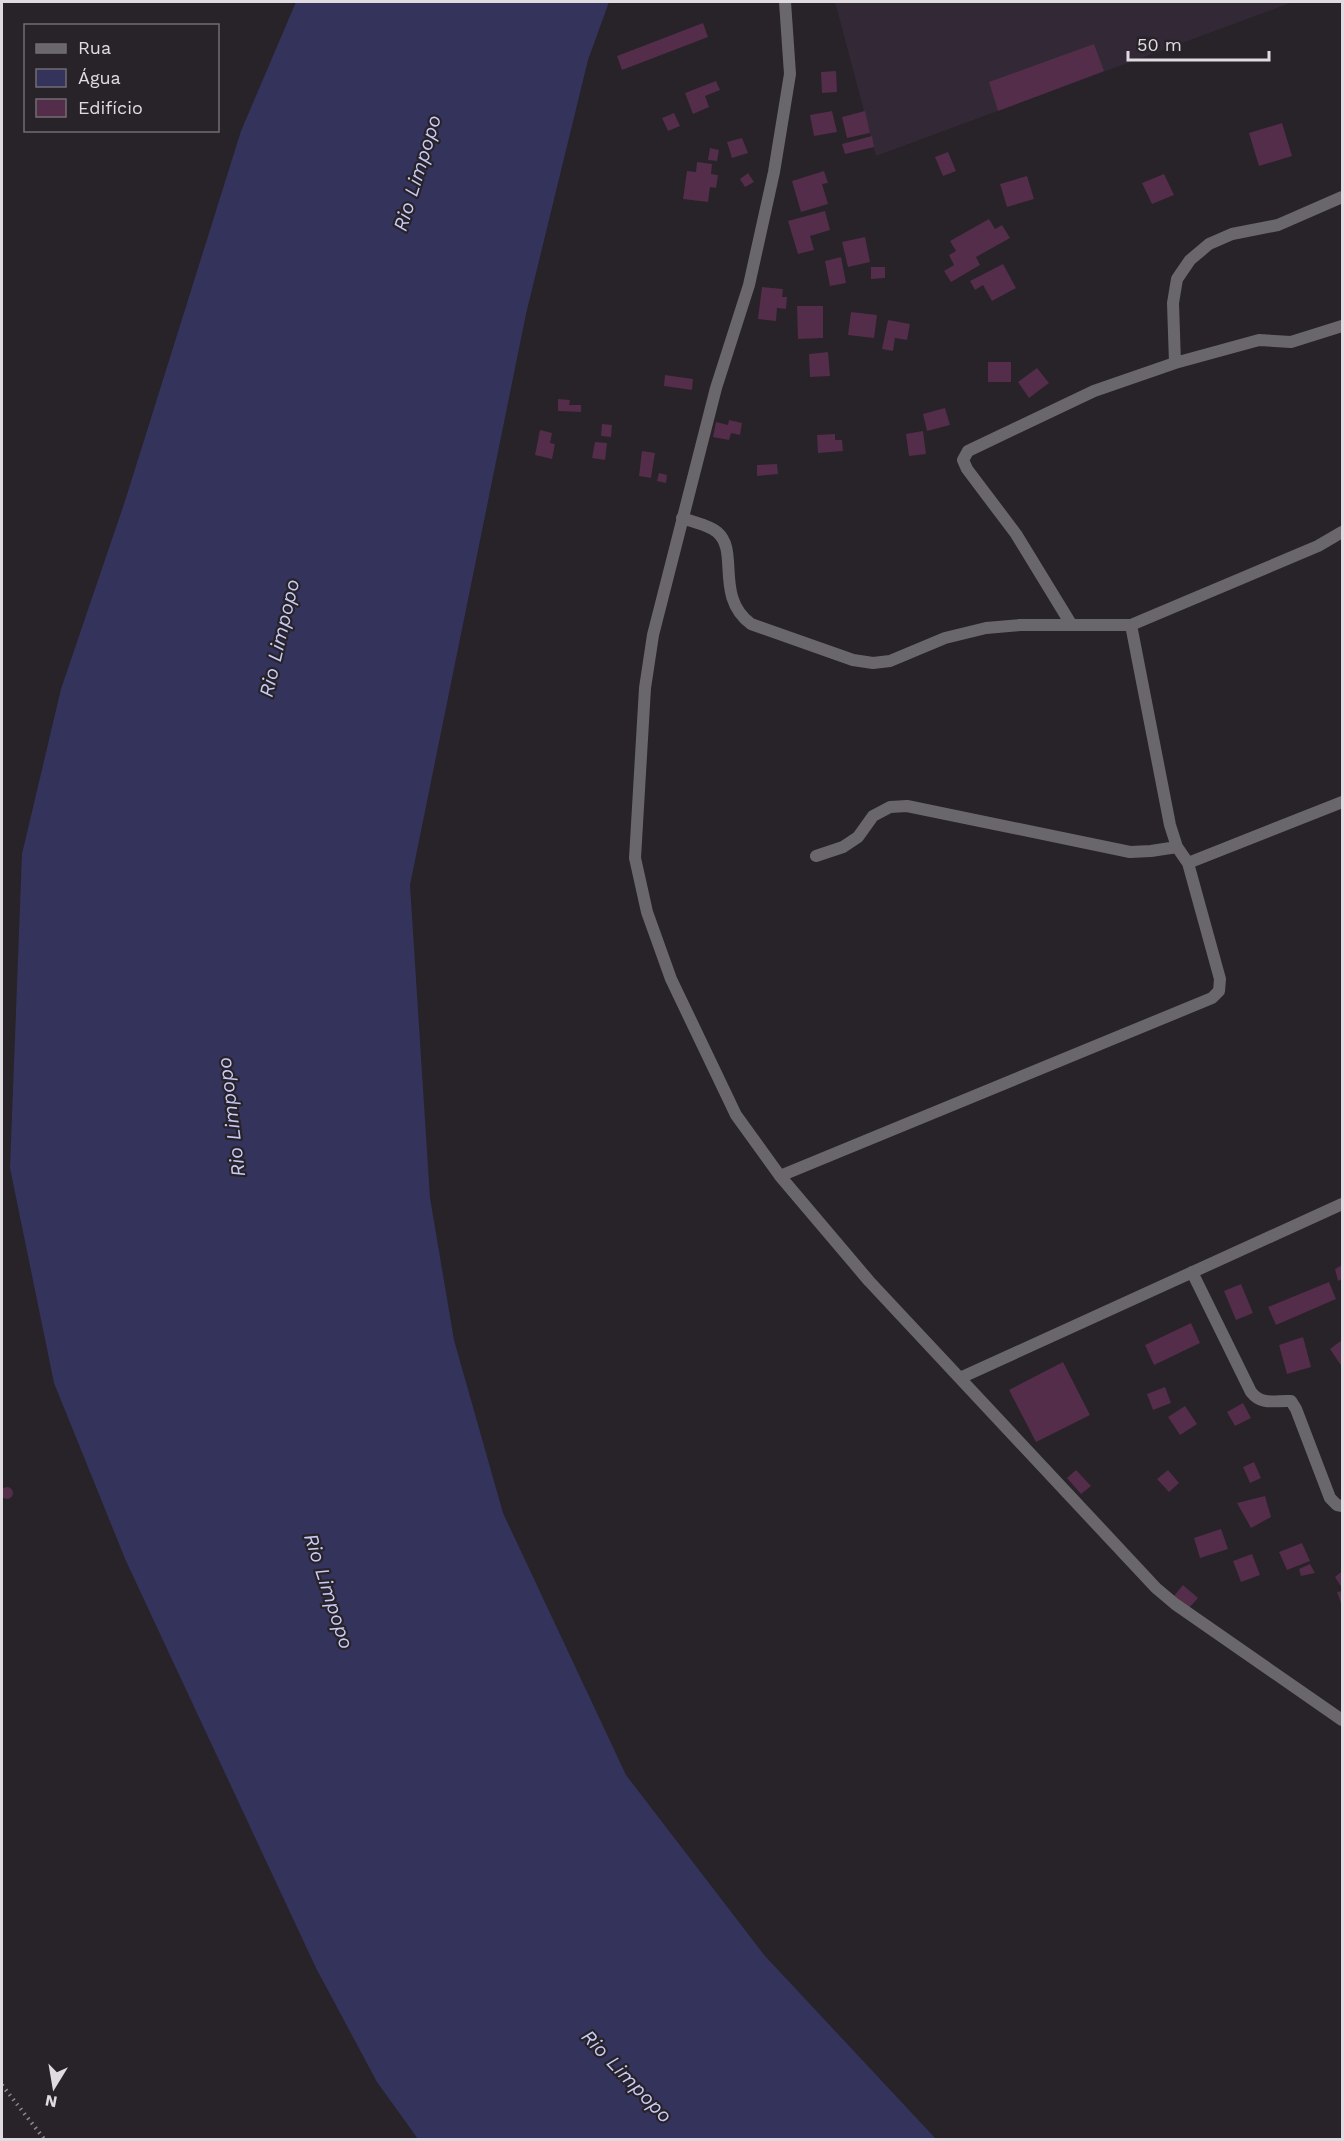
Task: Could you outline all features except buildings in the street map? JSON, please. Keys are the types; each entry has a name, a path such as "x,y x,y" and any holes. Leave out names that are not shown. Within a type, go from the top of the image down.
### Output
{"street":[{"path":"785,2 790,74 774,172 749,285 716,388 653,635 645,688 635,858 647,912 671,979 736,1115 780,1176 869,1281 1155,1587 1175,1604 1342,1720"},
{"path":"1175,363 1173,303 1177,279 1190,260 1209,244 1232,234 1278,225 1342,197"},
{"path":"1071,624 1016,534 967,469 963,459 968,451 1094,391 1175,363 1259,340 1291,342 1342,326"},
{"path":"682,518 716,531 724,541 731,600 740,616 751,624 854,660 873,663 890,661 945,639 986,628 1020,625 1131,625 1318,546 1342,532"},
{"path":"780,1176 1212,998 1219,991 1220,979 1188,863 1177,847 1170,825 1131,625"},
{"path":"1188,863 1342,802"},
{"path":"816,856 843,847 858,837 873,816 890,807 907,806 1130,852 1177,847"},
{"path":"960,1378 1342,1204"},
{"path":"1192,1272 1251,1392 1264,1402 1291,1401 1330,1498 1337,1505 1342,1506"}],"path":[{"path":"2,2085 45,2139"}],"shaded area":[{"path":"835,2 1293,2 876,156"}],"water":[{"name":"Rio Limpopo","path":"296,2 609,2 588,60 526,314 410,885 430,1198 454,1340 503,1513 626,1775 765,1956 936,2139 418,2139 377,2082 316,1968 126,1561 54,1383 10,1168 22,854 61,689 125,501 241,131"}]}
